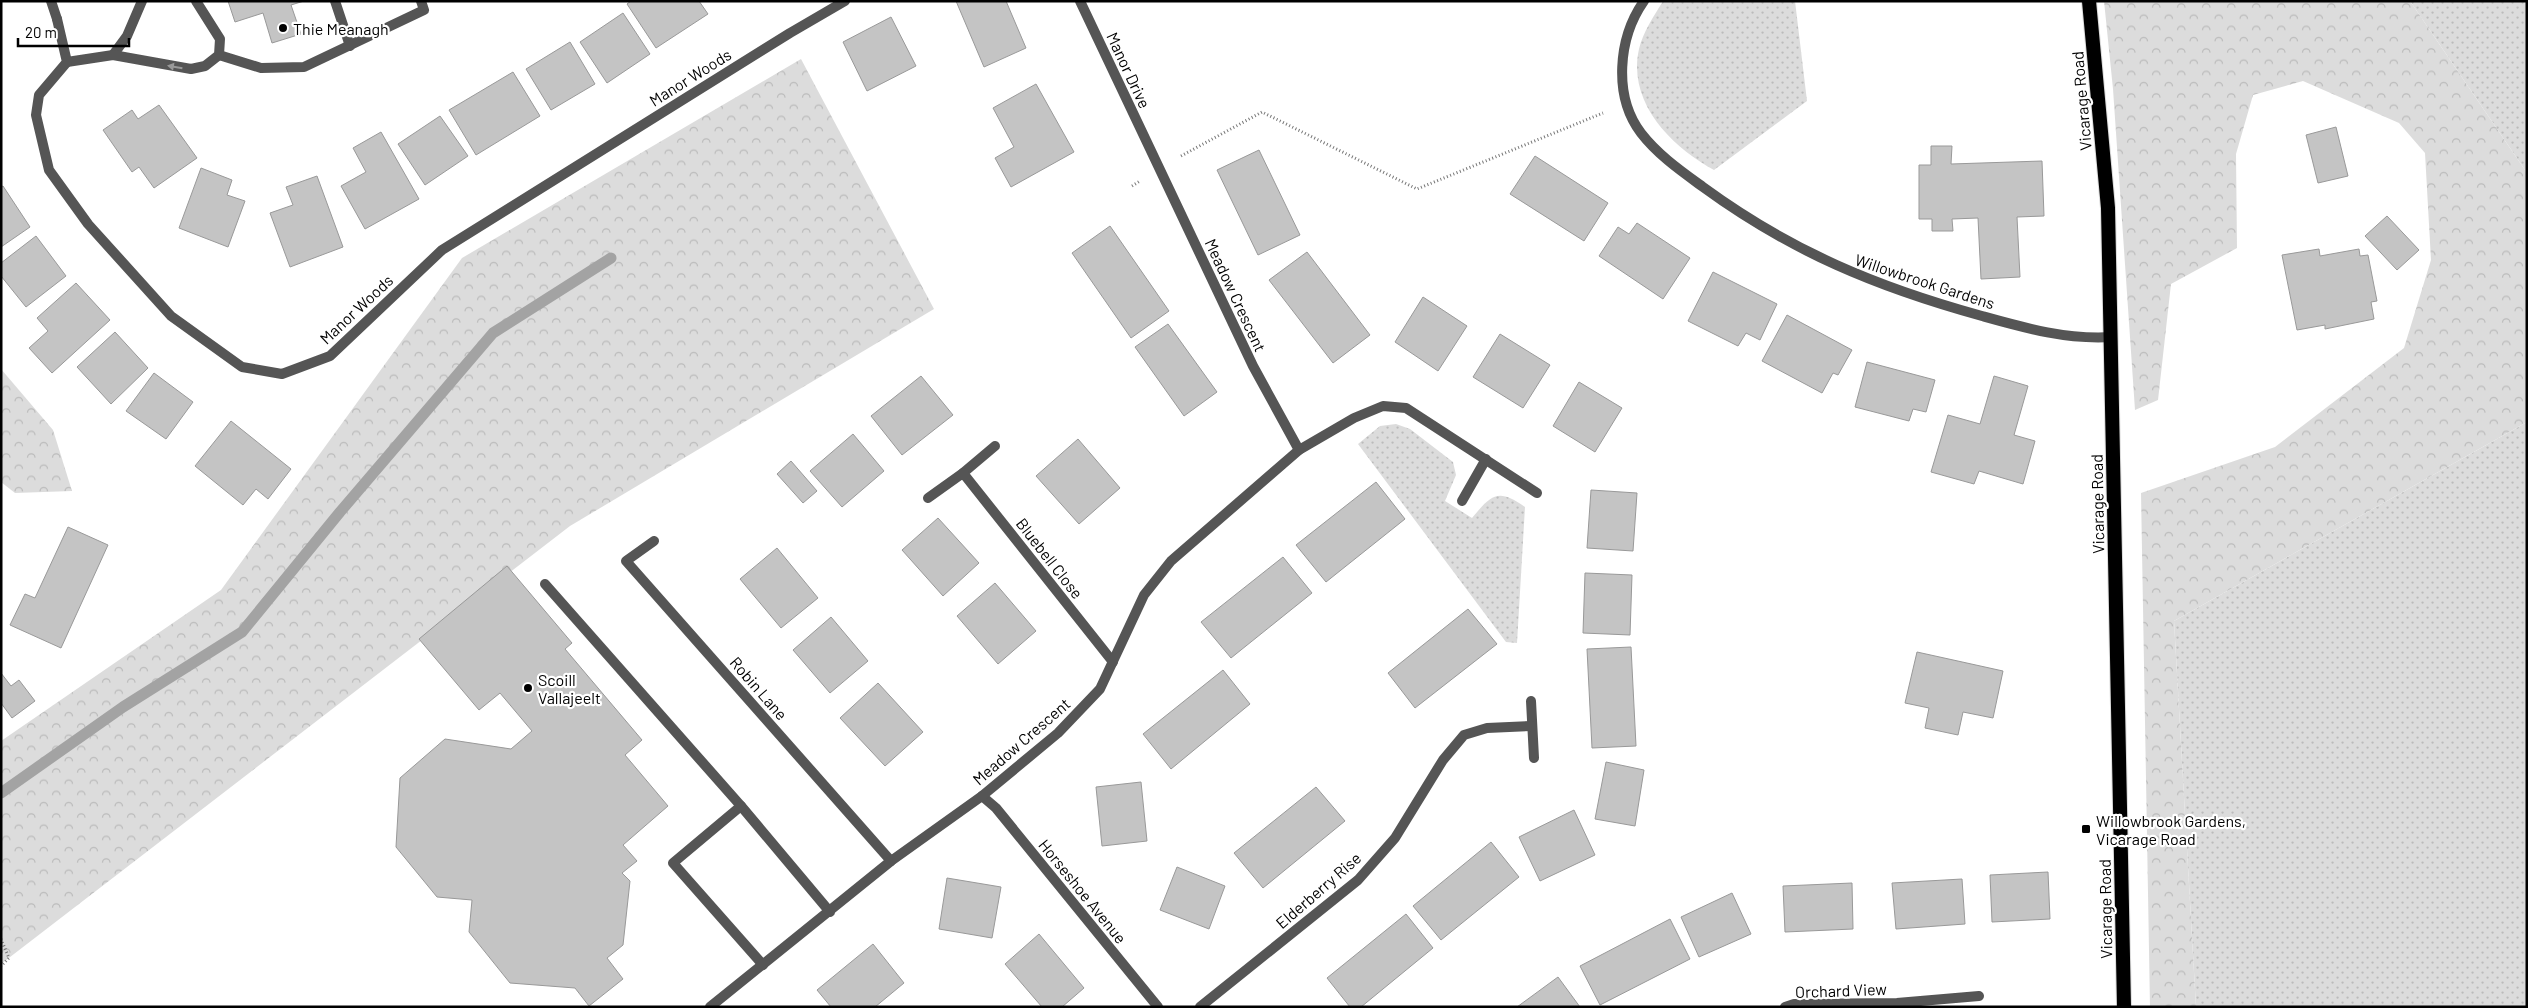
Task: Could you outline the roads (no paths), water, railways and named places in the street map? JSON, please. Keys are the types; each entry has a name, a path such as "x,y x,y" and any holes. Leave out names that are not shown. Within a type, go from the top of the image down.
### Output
{"highway":[{"name":"Vicarage Road","path":"2089,1 2108,208 2124,1007"}],"street":[{"path":"51,1 67,62 113,55 190,69 205,66 219,55 220,39 196,1"},
{"path":"113,55 127,36 142,1"},
{"path":"335,1 350,46"},
{"path":"219,55 261,68 304,67 424,10 421,1"},
{"name":"Manor Woods","path":"67,62 39,95 36,115 50,170 88,224 172,316 242,368 282,374 330,356 442,250 790,33 845,1"},
{"name":"Manor Drive","path":"1080,1 1150,151"},
{"name":"Willowbrook Gardens","path":"1644,1 1627,36 1621,68 1627,104 1640,131 1678,169 1746,218 1786,242 1833,265 1887,287 2007,323 2054,334 2091,338 2112,337"},
{"name":"Meadow Crescent","path":"1150,151 1253,366 1299,450"},
{"name":"Meadow Crescent","path":"710,1007 891,861 982,796 1058,733 1100,689 1144,596 1171,560 1299,450 1354,418 1384,406 1406,408 1537,493"},
{"path":"928,498 964,473 995,446"},
{"path":"1462,501 1486,459"},
{"name":"Bluebell Close","path":"964,473 1113,662"},
{"name":"Robin Lane","path":"654,541 626,561 891,861"},
{"path":"545,584 740,806 830,912"},
{"path":"1531,701 1534,758"},
{"name":"Elderberry Rise","path":"1200,1007 1358,880 1395,838 1443,760 1464,736 1487,728 1532,726"},
{"name":"Horseshoe Avenue","path":"982,796 996,808 1158,1007"},
{"path":"740,806 673,863 764,965"},
{"name":"Orchard View","path":"1785,1007 1794,1004 1898,1005 1979,996"}],"waterway":[{"path":"1,793 123,707 242,632 340,512 493,333 611,258"}],"place":[{"name":"Thie Meanagh","path":"283,28"},
{"name":"Scoill Vallajeelt","path":"528,688"},
{"name":"Willowbrook Gardens, Vicarage Road","path":"2086,829"}]}
